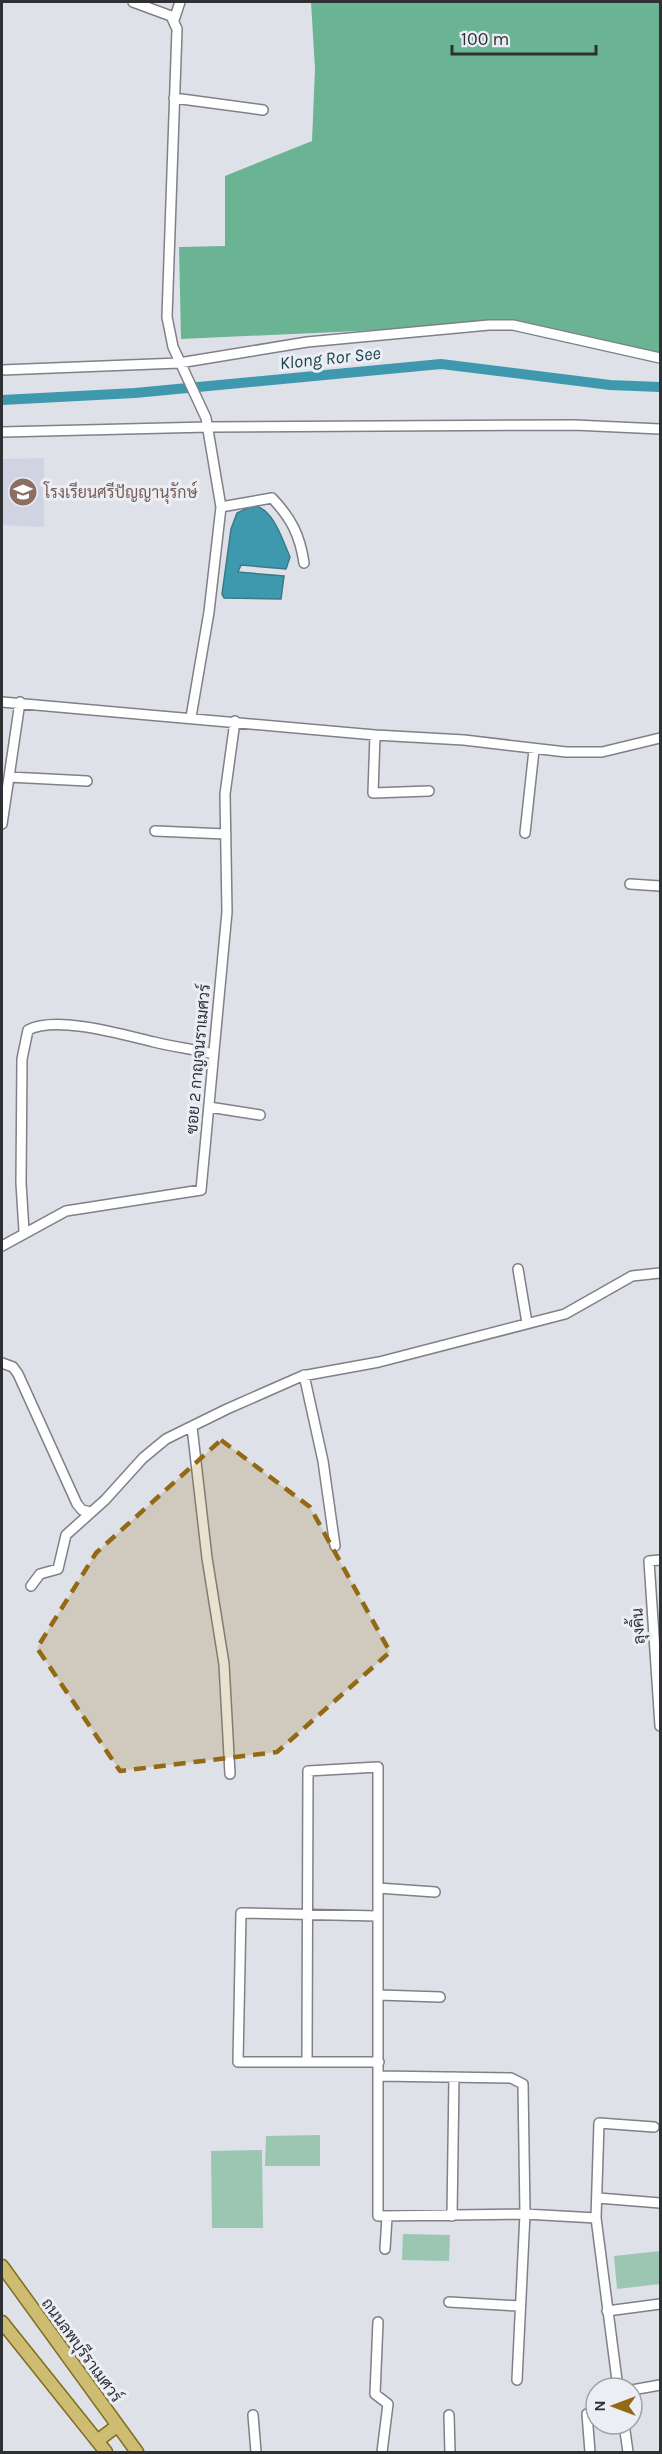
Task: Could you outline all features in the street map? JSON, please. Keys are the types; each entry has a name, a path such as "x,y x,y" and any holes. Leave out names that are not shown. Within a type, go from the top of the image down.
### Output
{"main road":[{"name":"ถนนลพบุรีราเมศวร์","path":"2,2266 137,2452"},
{"path":"2,2322 106,2452"},
{"path":"98,2441 117,2426"}],"street":[{"path":"133,2 161,11 174,20"},
{"path":"180,2 174,20 177,29 167,317 173,347 207,423 221,507 209,612 191,717"},
{"path":"174,98 263,111"},
{"path":"2,370 181,366 307,342 489,325 513,326 660,358"},
{"path":"2,432 207,423 574,425 660,429"},
{"path":"221,507 272,498 286,512 298,532 304,562"},
{"path":"2,702 375,735 464,740 534,750 593,753 660,738"},
{"path":"2,824 20,702"},
{"name":"ซอย 2 กาญจนราเมศวร์","path":"2,1246 24,1231 66,1211 201,1190 227,912 225,794 235,721"},
{"path":"375,735 373,793 429,791"},
{"path":"525,833 534,750"},
{"path":"9,777 87,781"},
{"path":"154,831 226,834"},
{"path":"630,884 660,886"},
{"path":"24,1231 21,1183 22,1059 28,1030 53,1026 115,1030 155,1042 213,1054"},
{"path":"209,1107 260,1115"},
{"path":"518,1269 527,1323"},
{"path":"31,1586 40,1574 58,1569 64,1538 151,1450 166,1439 264,1391 304,1376 360,1366 565,1314 632,1276 660,1273"},
{"path":"2,1363 9,1364 18,1374 76,1504 82,1510 91,1512"},
{"path":"304,1376 315,1419 335,1546"},
{"path":"192,1427 207,1558 224,1664 230,1774"},
{"name":"ลุงคิ้น","path":"660,1560 649,1561 660,1726"},
{"path":"307,2062 308,1771 378,1767 378,2217 525,2214 596,2218"},
{"path":"378,1888 435,1892"},
{"path":"378,1916 241,1913 238,2062 379,2062"},
{"path":"379,1995 440,1997"},
{"path":"379,2076 517,2079 523,2084 525,2214 517,2380"},
{"path":"452,2216 454,2076"},
{"path":"616,2376 596,2218 599,2123 654,2127"},
{"path":"598,2198 660,2202"},
{"path":"385,2249 387,2217"},
{"path":"449,2302 519,2306"},
{"path":"607,2311 660,2304"},
{"path":"378,2322 375,2394 388,2404 382,2452"},
{"path":"644,2388 660,2385"},
{"path":"253,2415 256,2452"},
{"path":"449,2415 450,2452"},
{"path":"589,2436 590,2452"},
{"path":"626,2436 628,2452"}],"highlighted area":[{"path":"221,1440 310,1507 390,1652 277,1752 120,1771 37,1648 96,1553"}],"shaded area":[{"name":"โรงเรียนศรีปัญญานุรักษ์","path":"44,458 44,527 2,525 2,459"}],"green space":[{"path":"311,2 660,2 660,359 489,325 181,339 179,247 225,246 225,176 312,141 315,69"},
{"path":"320,2135 320,2166 265,2166 266,2136"},
{"path":"262,2150 263,2228 212,2228 211,2151"},
{"path":"403,2234 450,2235 449,2261 402,2260"},
{"path":"660,2251 660,2284 617,2289 614,2256"}],"water":[{"path":"254,505 261,508 272,519 290,557 286,569 241,565 238,572 284,576 281,599 224,598 222,594 231,529 237,513"}],"waterway":[{"name":"Klong Ror See","path":"2,400 135,393 441,364 610,385 660,387"}],"place":[{"name":"โรงเรียนศรีปัญญานุรักษ์","path":"23,492"}]}
